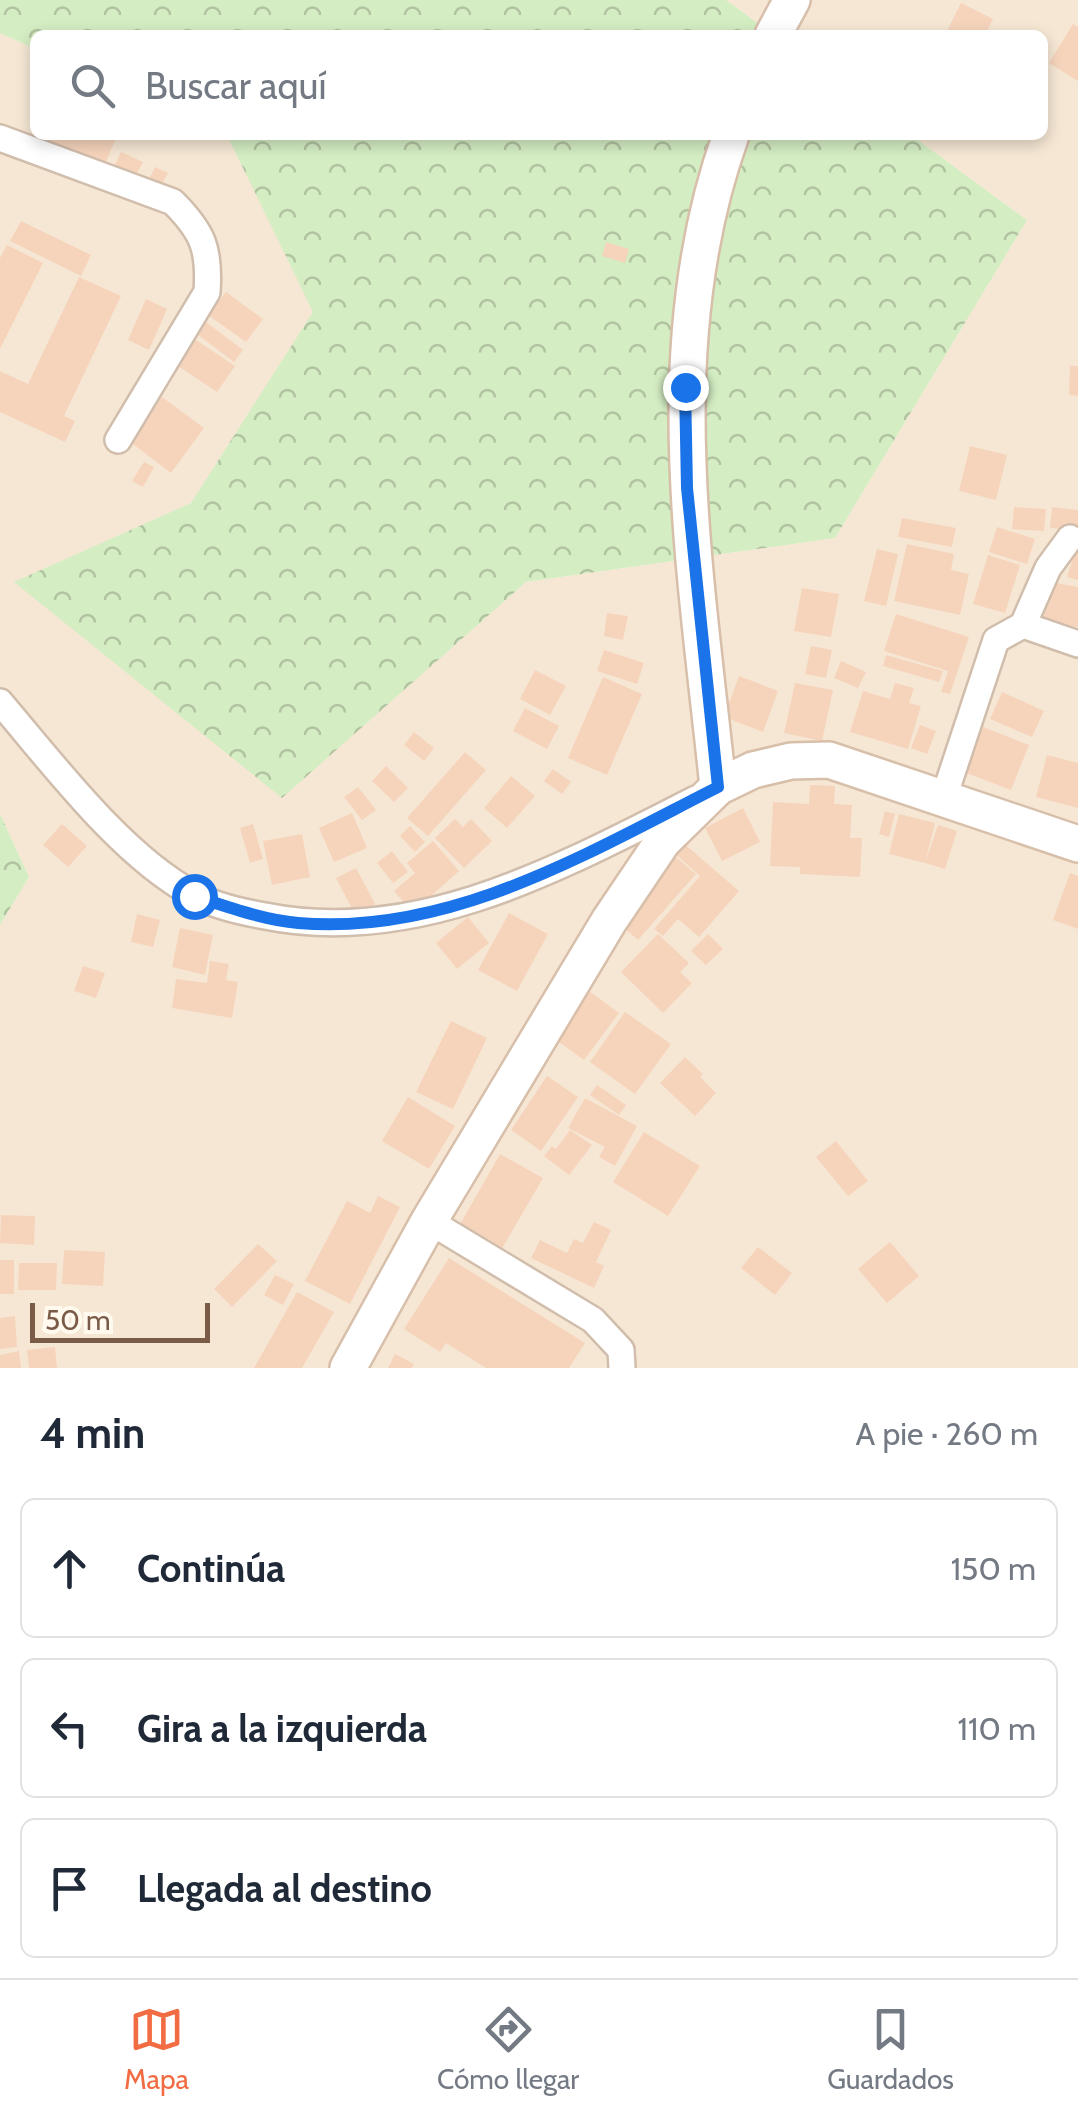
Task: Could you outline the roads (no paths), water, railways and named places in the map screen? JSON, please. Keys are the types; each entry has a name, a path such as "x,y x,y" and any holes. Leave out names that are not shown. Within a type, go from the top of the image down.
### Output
{"street":[{"path":"776,30 792,0"},
{"path":"0,138 173,202 204,241 209,268 207,292 118,440"},
{"path":"718,787 687,488 685,387 696,277 719,168 729,140"},
{"path":"944,797 996,640 1023,625 1048,568 1070,538"},
{"path":"1023,625 1078,644"},
{"path":"0,702 68,783 152,866 194,896 298,923 359,922 414,914 517,886 754,770 791,761 829,760 1078,844"},
{"path":"348,1368 429,1220 608,921 663,841 718,787"},
{"path":"429,1220 593,1320 621,1350 622,1368"}]}
